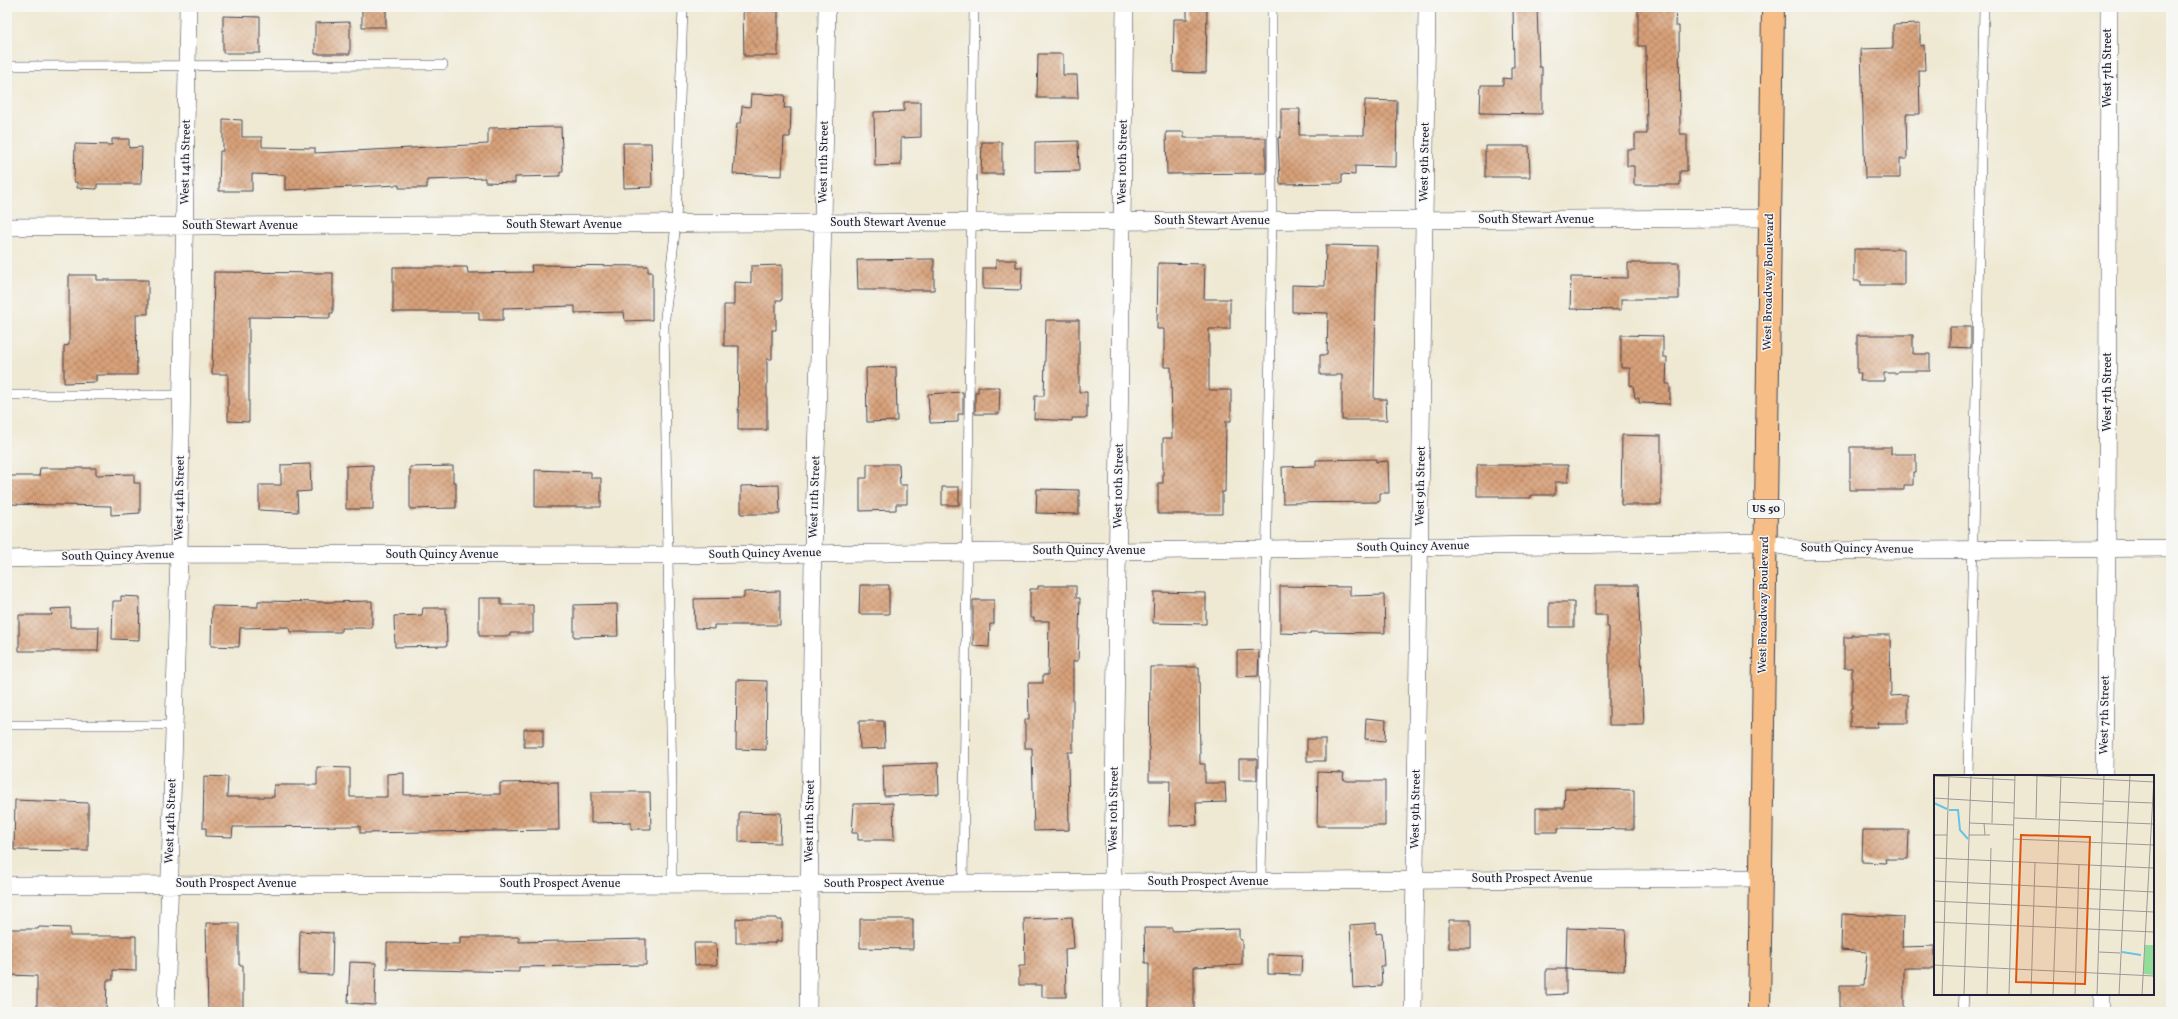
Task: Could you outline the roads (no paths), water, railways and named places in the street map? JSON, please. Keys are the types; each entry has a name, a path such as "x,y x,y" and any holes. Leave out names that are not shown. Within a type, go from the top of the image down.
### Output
{"highway":[{"name":"West Broadway Boulevard","path":"1759,1012 1773,7"}],"street":[{"name":"West 14th Street","path":"166,1012 179,554 188,7"},
{"name":"West 11th Street","path":"808,1012 813,554 823,223 827,7"},
{"name":"West 10th Street","path":"1111,1012 1125,7"},
{"name":"West 9th Street","path":"1413,1012 1427,7"},
{"name":"West 7th Street","path":"2104,775 2107,547 2109,7"},
{"name":"South Stewart Avenue","path":"7,227 1770,218"},
{"name":"South Quincy Avenue","path":"7,559 179,554 813,554 1765,542 1807,551 1974,550 2107,547 2171,548"},
{"name":"South Prospect Avenue","path":"7,885 809,884 1761,878"},
{"path":"2101,995 2101,1012"}],"lane":[{"path":"672,884 664,326 676,224 683,7"},
{"path":"963,882 974,7"},
{"path":"1261,881 1272,221 1272,7"},
{"path":"1968,775 1974,550 1984,7"},
{"path":"7,66 443,65"},
{"path":"7,395 182,395"},
{"path":"7,725 174,725"},
{"path":"1963,1012 1964,995"}]}
